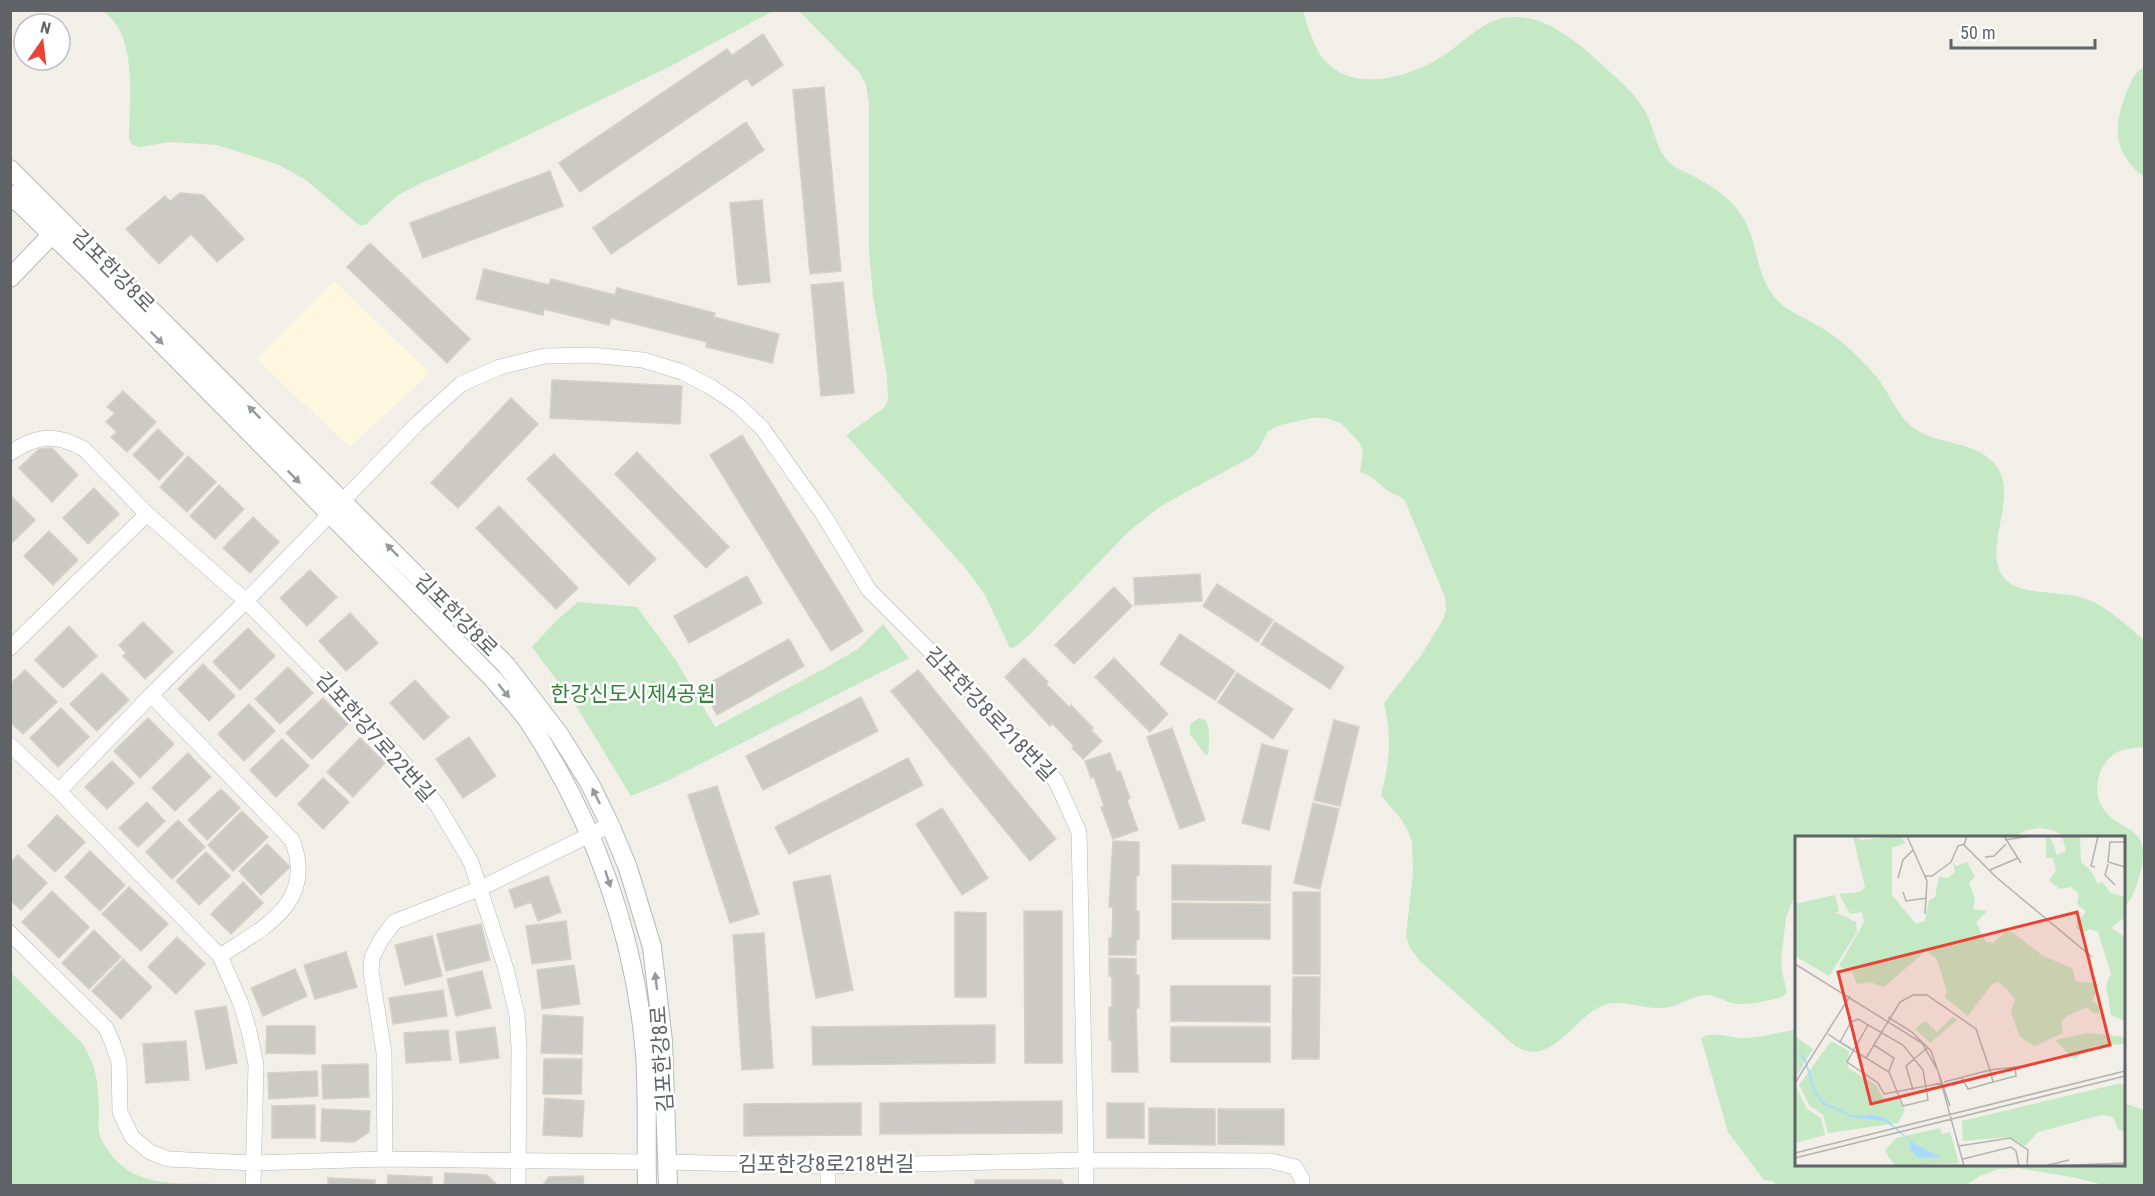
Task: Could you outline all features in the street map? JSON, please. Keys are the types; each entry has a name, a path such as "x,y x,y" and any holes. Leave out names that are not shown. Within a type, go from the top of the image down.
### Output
{"street":[{"name":"김포한강8로","path":"10,169 58,228 330,515 494,680 528,721 563,780 590,835 606,874 622,928 634,981 645,1054 647,1185"},
{"name":"김포한강8로","path":"10,194 58,228 343,501 506,665 559,734 590,784 610,825 628,868 652,947 663,1041 668,1185"},
{"path":"10,278 58,228"},
{"name":"김포한강8로218번길","path":"59,791 151,695 246,602 417,423 461,384 500,367 545,356 591,355 643,360 682,372 711,387 738,405 762,428 816,504 869,590 1056,781 1079,832 1086,1160 828,1166 668,1162"},
{"name":"김포한강7로22번길","path":"10,453 27,442 48,438 71,441 84,449 147,514 246,602 396,754 437,805 471,862 481,888 506,969 516,1015 519,1048 518,1185"},
{"path":"10,648 147,514"},
{"path":"151,695 292,840 297,853 298,867 294,894 280,915 220,956"},
{"path":"10,745 59,791 220,956 241,1004 256,1064 254,1185"},
{"path":"385,1159 384,1052 370,972 372,957 381,940 394,922 481,888 610,825"},
{"path":"10,933 105,1028 119,1062 120,1112 132,1137 150,1152 168,1159 253,1163 385,1159 646,1162"},
{"path":"1086,1185 1086,1160 1271,1161 1295,1167 1302,1179 1302,1185"},
{"path":"828,1166 828,1185"}],"shaded area":[{"path":"334,281 430,373 350,447 256,359"}],"green space":[{"path":"773,10 667,68 398,195 365,225 359,225 306,180 277,164 217,145 170,142 139,147 133,145 129,139 130,70 127,52 114,22 103,11"},
{"path":"799,11 1303,11 1318,51 1330,66 1346,75 1363,79 1381,79 1419,69 1450,51 1480,28 1496,20 1514,17 1529,18 1558,30 1584,49 1635,96 1645,112 1659,147 1669,162 1715,189 1738,210 1752,237 1765,282 1778,301 1819,326 1852,351 1880,381 1903,418 1915,429 1977,451 1994,463 2002,476 2004,491 1996,555 1999,569 2007,581 2023,589 2089,600 2111,613 2144,640 2144,747 2124,750 2111,756 2102,768 2097,791 2101,805 2108,814 2132,831 2142,845 2143,857 2140,874 2130,900 2125,906 2125,836 2065,836 2040,828 2027,830 2016,836 1795,836 1795,895 1786,918 1781,959 1787,992 1782,997 1757,1003 1738,1004 1706,995 1662,1008 1620,1003 1607,1004 1595,1009 1552,1046 1540,1051 1528,1051 1514,1045 1422,963 1410,948 1406,936 1413,872 1412,842 1401,819 1381,795 1389,749 1384,703 1422,654 1444,618 1445,597 1405,501 1360,472 1363,452 1359,442 1341,423 1325,418 1312,418 1280,425 1268,431 1258,450 1251,457 1161,506 1128,532 1031,633 1015,647 1010,648 985,595 967,570 846,435 884,408 888,400 887,377 873,296 869,251 869,104 866,85 859,72"},
{"path":"2144,67 2144,177 2134,168 2121,149 2118,128 2126,93 2135,75"},
{"name":"한강신도시제4공원","path":"578,602 637,607 675,659 715,727 858,649 883,624 909,658 665,782 631,796 578,709 532,647 556,621"},
{"path":"1199,718 1206,721 1208,725 1208,755 1190,734 1190,724"},
{"path":"10,972 82,1043 94,1067 99,1109 99,1133 113,1157 123,1167 148,1179 161,1182 221,1185 11,1185"},
{"path":"1795,1030 1795,1166 2125,1166 2125,1103 2144,1110 2144,1185 2104,1185 2017,1168 1999,1169 1980,1176 1964,1186 1779,1186 1772,1181 1764,1180 1728,1132 1701,1038 1716,1034 1738,1038"}],"building":[{"path":"763,34 783,65 752,86 747,78 580,192 559,163 727,49 732,55"},
{"path":"824,87 841,271 810,274 793,90"},
{"path":"746,122 764,150 611,254 593,228"},
{"path":"550,171 563,206 423,258 410,223"},
{"path":"180,193 203,195 244,239 217,262 191,234 159,264 126,229 165,196 170,201"},
{"path":"762,200 770,282 738,285 730,203"},
{"path":"370,243 470,339 447,363 347,267"},
{"path":"484,269 549,285 551,279 615,295 617,288 715,313 714,317 779,334 772,363 706,347 707,342 611,318 609,325 544,309 543,315 476,299"},
{"path":"843,282 854,393 821,396 811,285"},
{"path":"552,380 682,386 680,424 550,418"},
{"path":"123,391 156,422 127,452 111,437 117,432 106,422 115,413 107,407"},
{"path":"511,398 538,424 458,508 431,483"},
{"path":"158,429 184,454 159,480 133,455"},
{"path":"742,435 863,631 831,651 710,455"},
{"path":"52,448 78,475 52,502 19,468 39,449"},
{"path":"637,452 729,547 706,568 615,474"},
{"path":"554,454 656,559 629,585 527,479"},
{"path":"188,456 216,482 187,512 160,487"},
{"path":"219,485 244,509 215,539 190,516"},
{"path":"94,488 119,514 88,544 63,518"},
{"path":"10,495 35,520 13,542 10,539"},
{"path":"499,506 578,588 556,609 476,528"},
{"path":"253,517 279,542 250,573 223,548"},
{"path":"49,531 78,560 53,585 24,556"},
{"path":"310,570 337,597 307,626 280,598"},
{"path":"1200,574 1202,601 1135,605 1134,578"},
{"path":"747,576 762,603 689,643 674,616"},
{"path":"1217,584 1273,620 1258,642 1203,606"},
{"path":"1114,587 1132,606 1074,664 1055,645"},
{"path":"350,613 378,643 346,671 319,641"},
{"path":"143,622 173,652 145,679 123,656 126,653 119,645"},
{"path":"1275,622 1344,667 1330,689 1261,644"},
{"path":"69,626 97,656 63,688 35,660"},
{"path":"248,628 275,656 240,690 213,662"},
{"path":"1180,634 1235,671 1215,700 1160,664"},
{"path":"789,639 804,666 717,715 702,687"},
{"path":"1024,658 1048,682 1046,684 1093,728 1091,730 1102,741 1083,759 1072,748 1074,746 1052,723 1050,726 1005,677"},
{"path":"1114,658 1168,714 1150,732 1095,677"},
{"path":"203,664 235,696 209,721 178,689"},
{"path":"288,667 313,693 280,724 255,699"},
{"path":"25,670 57,702 23,734 10,722 10,684"},
{"path":"918,670 1056,839 1030,861 891,691"},
{"path":"102,673 129,700 97,731 70,704"},
{"path":"1237,673 1293,709 1273,739 1218,702"},
{"path":"415,680 449,717 424,740 390,703"},
{"path":"861,697 878,731 763,790 746,756"},
{"path":"323,698 348,724 312,759 286,733"},
{"path":"249,704 275,731 244,761 218,734"},
{"path":"61,708 89,737 58,767 30,738"},
{"path":"148,718 174,744 140,778 114,751"},
{"path":"1334,720 1359,727 1340,806 1314,800"},
{"path":"1172,728 1205,820 1180,829 1147,737"},
{"path":"469,737 496,776 463,798 436,759"},
{"path":"360,738 385,763 353,797 327,772"},
{"path":"282,739 309,766 276,797 250,770"},
{"path":"1262,744 1288,751 1269,830 1242,823"},
{"path":"188,753 211,777 175,811 152,788"},
{"path":"1110,753 1117,772 1120,771 1130,798 1127,800 1138,830 1113,839 1101,807 1104,806 1094,777 1091,778 1085,761"},
{"path":"908,758 923,785 789,854 775,827"},
{"path":"112,761 134,783 107,809 85,787"},
{"path":"323,778 349,802 323,829 298,804"},
{"path":"717,786 759,914 730,923 688,795"},
{"path":"221,789 240,808 207,840 188,820"},
{"path":"147,802 165,821 138,847 119,828"},
{"path":"1313,803 1339,809 1320,889 1294,883"},
{"path":"942,808 988,878 962,895 916,824"},
{"path":"242,811 268,837 233,871 208,845"},
{"path":"57,815 85,842 55,872 28,846"},
{"path":"178,820 205,847 172,879 146,852"},
{"path":"1113,841 1139,842 1136,911 1139,911 1139,939 1136,940 1136,955 1109,955 1109,938 1112,938 1113,907 1109,907"},
{"path":"267,844 290,867 261,895 239,871"},
{"path":"90,851 125,885 100,911 65,877"},
{"path":"206,852 230,876 199,905 176,881"},
{"path":"18,855 47,883 21,910 10,900 10,863"},
{"path":"1172,865 1271,866 1270,901 1172,900"},
{"path":"830,875 853,990 816,998 793,882"},
{"path":"548,876 561,912 538,921 531,902 515,908 509,890"},
{"path":"243,882 263,903 231,934 211,914"},
{"path":"129,887 168,924 141,951 102,914"},
{"path":"52,891 89,927 59,958 22,922"},
{"path":"1293,892 1320,892 1320,974 1293,974"},
{"path":"1172,903 1270,904 1270,939 1172,939"},
{"path":"1024,911 1062,911 1062,1063 1025,1063"},
{"path":"955,912 986,913 986,997 955,997"},
{"path":"566,921 571,959 532,964 526,926"},
{"path":"481,924 490,960 446,971 437,934"},
{"path":"94,930 121,957 89,989 62,963"},
{"path":"764,933 773,1068 742,1070 733,935"},
{"path":"432,936 442,976 405,985 395,945"},
{"path":"177,937 205,964 176,994 148,967"},
{"path":"346,952 357,987 315,999 304,965"},
{"path":"1109,958 1136,959 1136,975 1139,975 1139,1008 1136,1008 1138,1072 1112,1072 1109,1007 1112,1007 1112,976 1109,976"},
{"path":"123,959 152,987 121,1019 92,991"},
{"path":"574,965 580,1004 542,1009 537,970"},
{"path":"295,969 307,996 263,1016 251,988"},
{"path":"482,971 491,1008 456,1016 447,979"},
{"path":"1293,977 1320,977 1319,1059 1292,1059"},
{"path":"1171,986 1270,986 1270,1022 1171,1021"},
{"path":"443,990 447,1016 393,1024 389,998"},
{"path":"226,1006 237,1063 206,1069 195,1011"},
{"path":"543,1015 583,1017 582,1054 541,1053"},
{"path":"995,1025 995,1063 813,1065 812,1027"},
{"path":"267,1026 315,1026 315,1054 266,1053"},
{"path":"495,1027 499,1058 460,1063 456,1032"},
{"path":"1171,1027 1270,1027 1270,1062 1171,1062"},
{"path":"448,1030 451,1060 406,1063 404,1033"},
{"path":"186,1041 189,1080 146,1083 143,1044"},
{"path":"544,1059 582,1059 581,1094 543,1094"},
{"path":"368,1064 369,1097 323,1099 322,1065"},
{"path":"317,1071 318,1096 269,1099 268,1073"},
{"path":"545,1098 584,1101 582,1137 543,1135"},
{"path":"1062,1101 1062,1133 880,1134 880,1103"},
{"path":"861,1103 861,1135 744,1136 744,1104"},
{"path":"1107,1103 1144,1103 1144,1138 1107,1138"},
{"path":"315,1105 315,1138 272,1138 272,1106"},
{"path":"1149,1108 1215,1109 1215,1145 1149,1144"},
{"path":"322,1109 370,1111 369,1132 354,1142 321,1141"},
{"path":"1218,1109 1284,1109 1284,1145 1218,1144"},
{"path":"445,1173 487,1175 498,1186 444,1186"},
{"path":"388,1175 432,1177 432,1186 387,1186"},
{"path":"583,1176 584,1186 542,1186 549,1177"},
{"path":"328,1178 375,1180 375,1186 328,1186"},
{"path":"975,1180 1061,1180 1065,1186 975,1186"}]}
